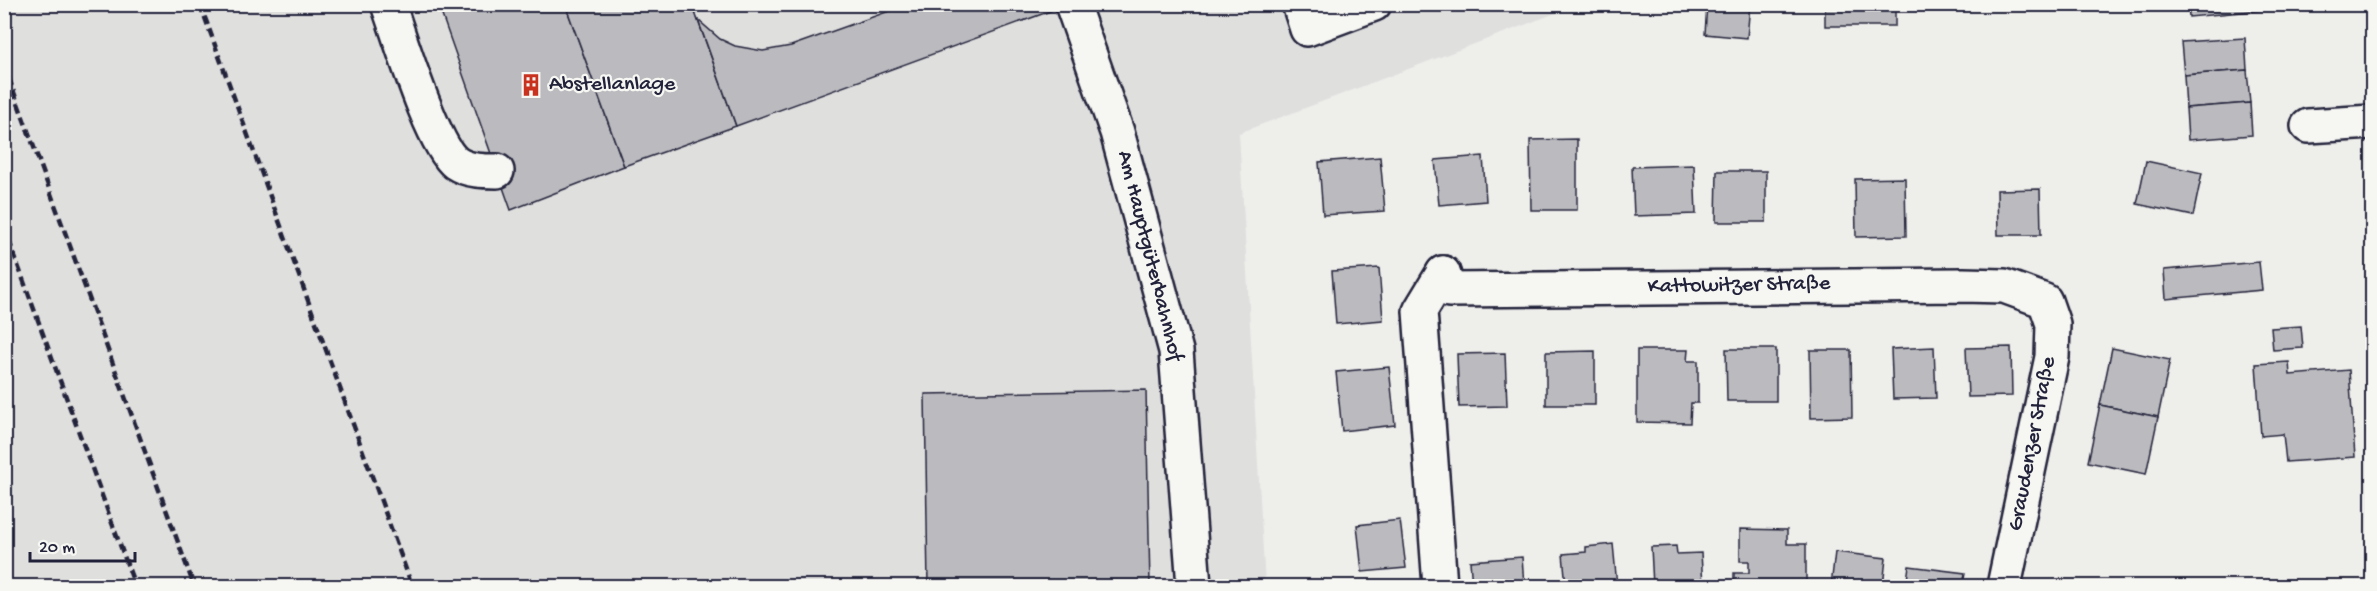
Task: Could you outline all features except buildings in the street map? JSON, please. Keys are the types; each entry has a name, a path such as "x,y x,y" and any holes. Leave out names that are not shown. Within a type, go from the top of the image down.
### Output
{"street":[{"path":"388,4 432,125 442,145 451,158 461,165 478,170 497,171"},
{"name":"Am Hauptgüterbahnhof","path":"1072,4 1117,132 1176,351 1194,586"},
{"path":"1299,4 1307,29 1374,4"},
{"path":"2308,126 2373,122"},
{"name":"Kattowitzer Straße","path":"1440,586 1420,311 1443,273 1449,290 1963,285 2004,286 2045,301"},
{"name":"Graudenzer Straße","path":"2004,586 2052,357 2053,324 2045,301"}],"shaded area":[{"path":"4,5 1577,5 1239,133 1265,586 5,586"}],"railway":[{"path":"200,4 412,586"},
{"path":"4,65 194,586"},
{"path":"4,227 135,586"}],"place":[{"name":"Abstellanlage","path":"531,85"}]}
